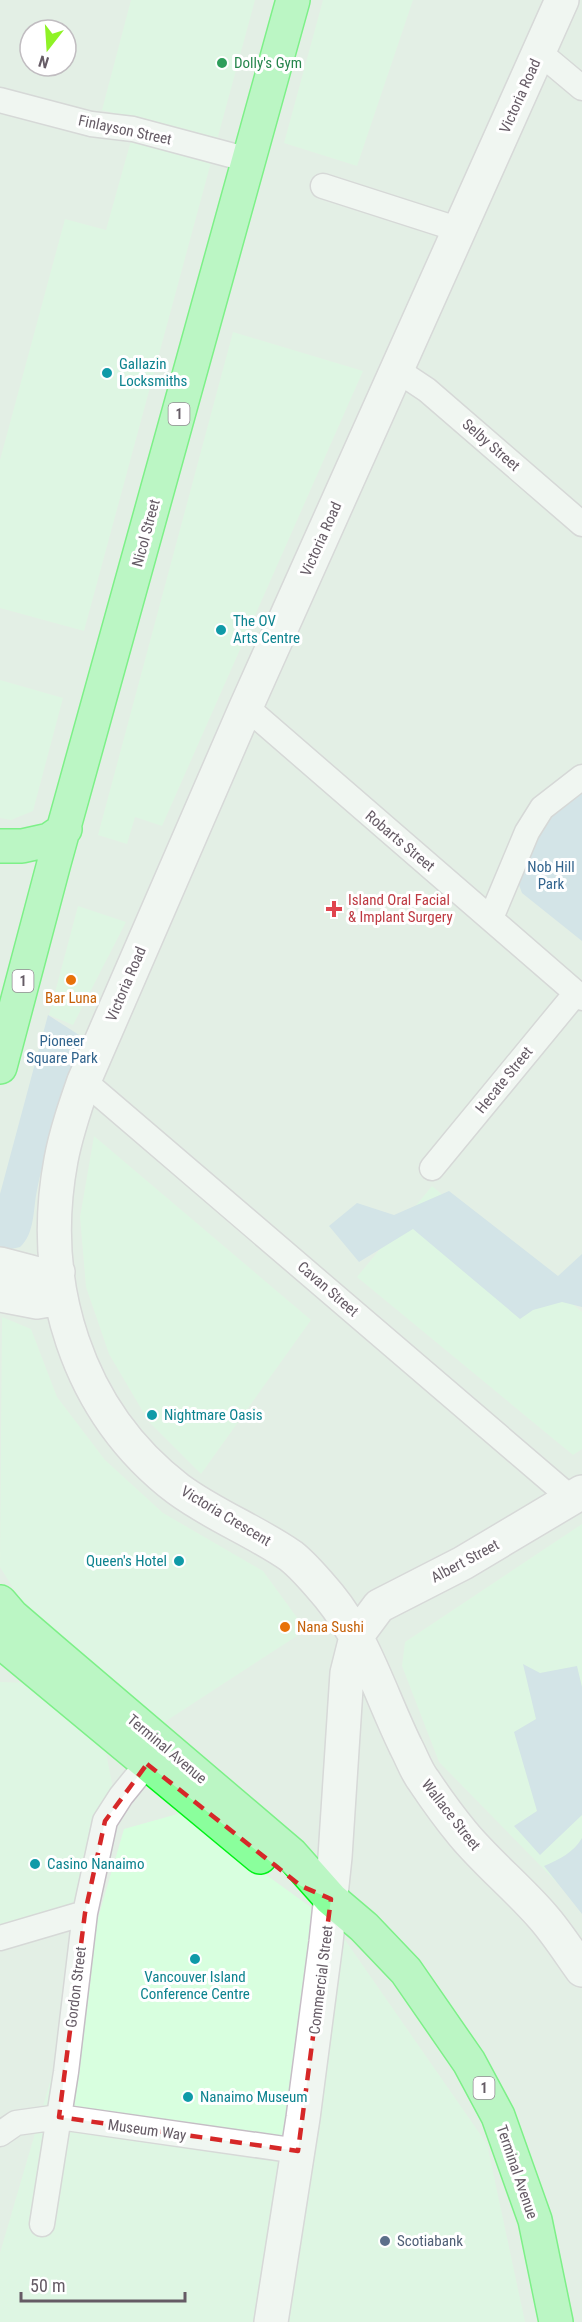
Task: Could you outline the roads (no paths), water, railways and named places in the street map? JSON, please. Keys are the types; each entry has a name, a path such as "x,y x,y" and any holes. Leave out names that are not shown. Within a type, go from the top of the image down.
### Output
{"highway":[{"name":"Nicol Street","path":"0,1067 293,0"},
{"path":"0,846 22,846 49,840 65,829"},
{"path":"0,857 38,879 46,896"},
{"name":"Terminal Avenue","path":"0,1602 12,1616 291,1854 331,1899 364,1927 406,1971 452,2036 484,2088 498,2116 535,2220 556,2322"},
{"name":"Terminal Avenue","path":"0,1641 291,1882 331,1899"}],"street":[{"name":"Victoria Road","path":"84,1081 246,707 562,0"},
{"path":"539,52 582,88"},
{"name":"Finlayson Street","path":"0,100 91,124 133,129 249,160"},
{"path":"323,186 460,230"},
{"name":"Selby Street","path":"397,370 427,390 582,524"},
{"name":"Robarts Street","path":"246,707 579,996"},
{"path":"491,918 527,832 542,808 582,777"},
{"name":"Hecate Street","path":"432,1168 579,996"},
{"name":"Victoria Crescent","path":"84,1081 69,1128 58,1182 56,1233 59,1285 66,1323 84,1371 107,1412 142,1456 177,1488 206,1508 273,1544 293,1558 330,1597 356,1637"},
{"name":"Cavan Street","path":"84,1081 577,1495"},
{"path":"0,1264 38,1274 59,1285 37,1302 0,1294"},
{"name":"Albert Street","path":"356,1637 379,1606 463,1563 577,1495"},
{"name":"Wallace Street","path":"356,1637 422,1779 463,1834 543,1917 582,1970"},
{"name":"Commercial Street","path":"271,2322 298,2151 331,1899 347,1673 356,1637"},
{"path":"341,1746 355,1727 369,1724 384,1726 400,1734"},
{"name":"Gordon Street","path":"42,2224 59,2117 85,1913 105,1821 121,1796 147,1764"},
{"path":"0,1938 85,1913"},
{"name":"Museum Way","path":"0,2134 16,2123 59,2117 298,2151"}],"place":[{"name":"Dolly's Gym","path":"222,63"},
{"name":"Gallazin Locksmiths","path":"107,373"},
{"name":"The OV Arts Centre","path":"221,630"},
{"name":"Island Oral Facial & Implant Surgery","path":"334,909"},
{"name":"Bar Luna","path":"71,980"},
{"name":"Nightmare Oasis","path":"152,1415"},
{"name":"Queen's Hotel","path":"179,1561"},
{"name":"Nana Sushi","path":"285,1627"},
{"name":"Casino Nanaimo","path":"35,1864"},
{"name":"Vancouver Island Conference Centre","path":"195,1959"},
{"name":"Nanaimo Museum","path":"188,2097"},
{"name":"Scotiabank","path":"385,2241"}],"park label":[{"name":"Nob Hill Park","path":"551,876"},
{"name":"Pioneer Square Park","path":"62,1050"}]}
